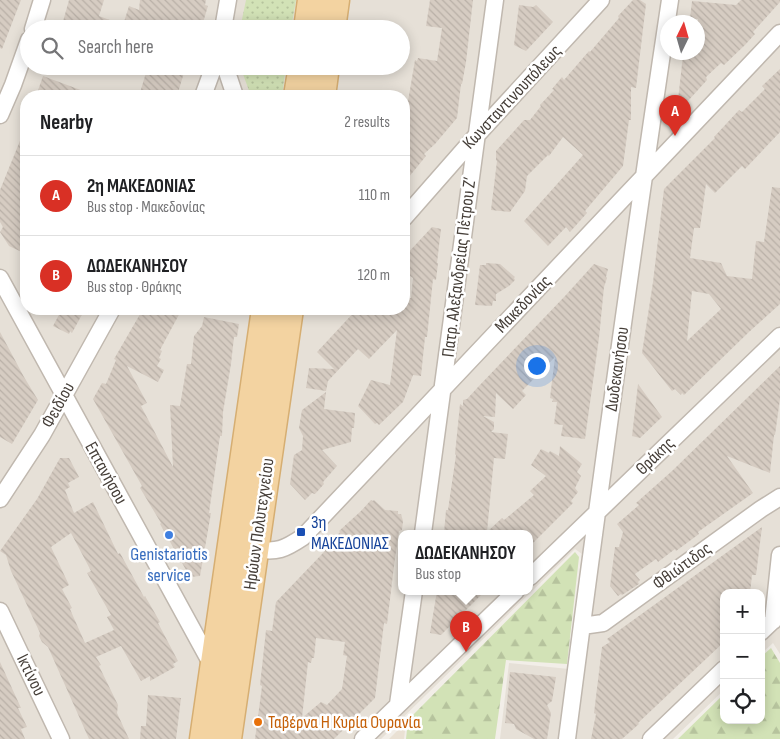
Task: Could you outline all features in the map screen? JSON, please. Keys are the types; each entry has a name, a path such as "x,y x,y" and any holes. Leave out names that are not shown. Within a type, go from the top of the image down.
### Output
{"main road":[{"path":"308,20 311,0"},
{"path":"333,20 336,0"},
{"path":"298,90 300,75"},
{"path":"323,90 325,75"},
{"name":"Ηρώων Πολυτεχνείου","path":"204,739 265,315"},
{"name":"Ηρώων Πολυτεχνείου","path":"228,739 289,315"}],"street":[{"path":"36,20 42,0"},
{"path":"225,20 228,0"},
{"name":"Πατρ. Αλεξανδρείας Πέτρου Ζ’","path":"422,530 495,0"},
{"name":"Κωνσταντινουπόλεως","path":"410,211 601,0"},
{"name":"Δωδεκανήσου","path":"567,739 596,512 670,0"},
{"name":"Μακεδονίας","path":"255,549 275,551 287,548 303,537 780,33"},
{"path":"0,115 20,65"},
{"path":"205,90 211,75"},
{"path":"227,75 232,90"},
{"name":"Επτανήσου","path":"0,278 20,315"},
{"name":"Επτανήσου","path":"20,315 213,668"},
{"name":"Φειδίου","path":"0,499 42,435 109,315"},
{"name":"Θράκης","path":"533,574 780,336"},
{"name":"Φθιώτιδος","path":"582,626 603,623 780,497"},
{"path":"765,628 777,617 780,556"},
{"path":"398,704 413,595"},
{"path":"364,739 512,595"},
{"name":"Ικτίνου","path":"0,611 61,739"},
{"path":"651,739 720,673"}],"shaded area":[{"path":"0,0 301,0 298,20 20,20 20,75 290,75 288,90 20,90 20,315 256,315 195,739 0,739"},
{"path":"349,0 780,0 780,654 773,643 765,650 765,589 720,589 720,694 673,739 500,739 509,663 569,669 582,554 575,549 533,590 533,530 398,530 398,595 528,595 381,739 239,739 302,315 410,315 410,90 336,90 338,75 410,75 410,20 346,20"},
{"path":"406,722 404,739 389,739"}],"green space":[{"path":"246,0 296,0 293,20 242,20"},
{"path":"243,75 285,75 283,90 249,90"},
{"path":"575,552 579,557 567,664 506,660 495,739 406,739 408,720"},
{"path":"771,648 780,663 780,739 678,739 720,698 720,724 765,724 765,653"}],"building":[{"path":"0,0 21,0 2,49 0,48"},
{"path":"69,0 104,0 99,16 110,20 63,20"},
{"path":"140,0 206,0 205,5 208,6 204,20 125,20 129,6 139,10"},
{"path":"430,0 473,0 457,118 424,154 426,156 410,176 410,90 415,60 417,61 418,58 437,61 442,28 426,26"},
{"path":"633,0 640,0 646,4 636,88 631,87 631,120 629,120 623,166 570,232 566,227 548,246 524,221 583,155 563,137 549,156 527,176 525,191 510,212 491,210 497,161 496,151 524,120 530,120 562,77 564,80 590,52"},
{"path":"741,0 780,0 753,32 755,34 745,45 724,65 721,63 706,77 707,80 688,101 678,100 682,60 705,60 705,15 690,15 692,1 736,5"},
{"path":"519,5 533,7 536,5 553,22 526,51 514,45"},
{"path":"780,69 780,132 745,169 742,166 715,193 706,184 700,228 694,228 690,258 721,263 727,276 752,279 756,241 764,242 772,187 780,188 780,304 684,395 682,393 681,395 675,389 672,391 642,353 664,189 715,138 739,110 742,112 765,89 762,86","holes":["692,291 709,294 721,309 687,341"]},
{"path":"145,75 183,75 179,90 141,90"},
{"path":"43,76 81,90 38,90"},
{"path":"20,141 20,251 9,246 0,232 3,227 0,222 0,190"},
{"path":"432,227 441,229 436,280 433,279 421,376 413,375 403,402 379,425 375,424 358,406 371,380 390,385 397,330 369,359 358,349 328,381 326,391 306,388 309,368 334,369 317,352 351,315 410,315 413,278 410,276 410,251"},
{"path":"486,263 500,264 515,277 515,280 496,294 496,301 493,301 492,306 475,305 480,265 486,265"},
{"path":"594,264 608,269 604,287 585,439 561,436 563,425 554,424 557,402 552,402 553,399 550,398 555,357 522,391 526,395 513,409 496,393 495,417 483,416 494,422 494,429 491,432 508,434 505,459 494,458 487,530 444,530 456,455 460,404 463,406 463,400 467,399"},
{"path":"59,315 82,315 72,333 70,331 69,334 53,326"},
{"path":"140,315 179,315 160,350 162,351 159,358 161,359 157,366 164,370 158,382 127,366 147,403 141,406 173,467 170,405 180,406 187,364 191,364 194,336 202,326 204,317 239,324 237,337 234,337 223,412 222,436 220,436 209,513 211,513 200,576 190,577 93,399 102,383 106,384 116,360 114,359"},
{"path":"0,332 38,400 12,444 0,437"},
{"path":"780,366 780,399 770,473 727,456 753,493 698,532 699,534 676,551 675,549 658,562 656,559 635,574 640,580 639,584 618,596 610,586 615,547 619,547 623,532 617,524 639,505 636,503 672,471"},
{"path":"638,384 662,417 640,438 632,436"},
{"path":"326,392 324,409 355,413 354,428 352,428 351,442 322,450 337,466 315,494 312,493 305,500 290,484 294,455 302,450 303,436 299,428 302,410"},
{"path":"560,446 582,464 577,472 581,476 575,488 578,492 571,501 573,503 533,543 533,530 489,530 502,518 504,520 534,495 530,491 546,476 531,465 541,449 559,456"},
{"path":"60,458 69,458 79,477 68,483 70,487 65,490 74,513 93,502 118,554 120,553 160,622 158,623 178,661 173,664 175,667 150,681 150,676 141,681 121,646 96,657 118,705 117,713 129,739 89,739 48,647 39,636 40,633 11,571 6,555 0,551 37,499","holes":["71,533 91,571 87,573 111,615 107,617 114,630 85,643 70,609 72,608 62,589 69,585 51,547"]},
{"path":"371,500 374,500 385,510 398,511 403,521 402,530 398,530 387,624 384,623 375,698 334,739 255,739 262,686 260,685 266,630 272,631 276,602 323,553 339,531","holes":["316,638 345,642 343,655 347,656 342,689 327,705 321,702 302,718 308,662 311,663 312,658 314,658"]},
{"path":"762,527 756,575 752,575 750,589 720,589 720,646 622,739 591,739 596,714 594,713 602,647 610,642 607,639"},
{"path":"436,595 481,595 441,635 430,633"},
{"path":"0,662 21,708 18,708 27,727 21,729 25,739 0,739"},
{"path":"510,672 556,677 552,701 547,705 551,713 547,739 534,739 516,729 514,724 505,723"},
{"path":"148,695 181,698 176,739 140,739 141,726 146,726"}],"place":[{"name":"2η ΜΑΚΕΔΟΝΙΑΣ","path":"675,136"},
{"name":"3η ΜΑΚΕΔΟΝΙΑΣ","path":"301,532"},
{"name":"Genistariotis service","path":"169,535"},
{"name":"ΔΩΔΕΚΑΝΗΣΟΥ","path":"466,652"},
{"name":"Ταβέρνα Η Κυρία Ουρανία","path":"258,722"}]}
